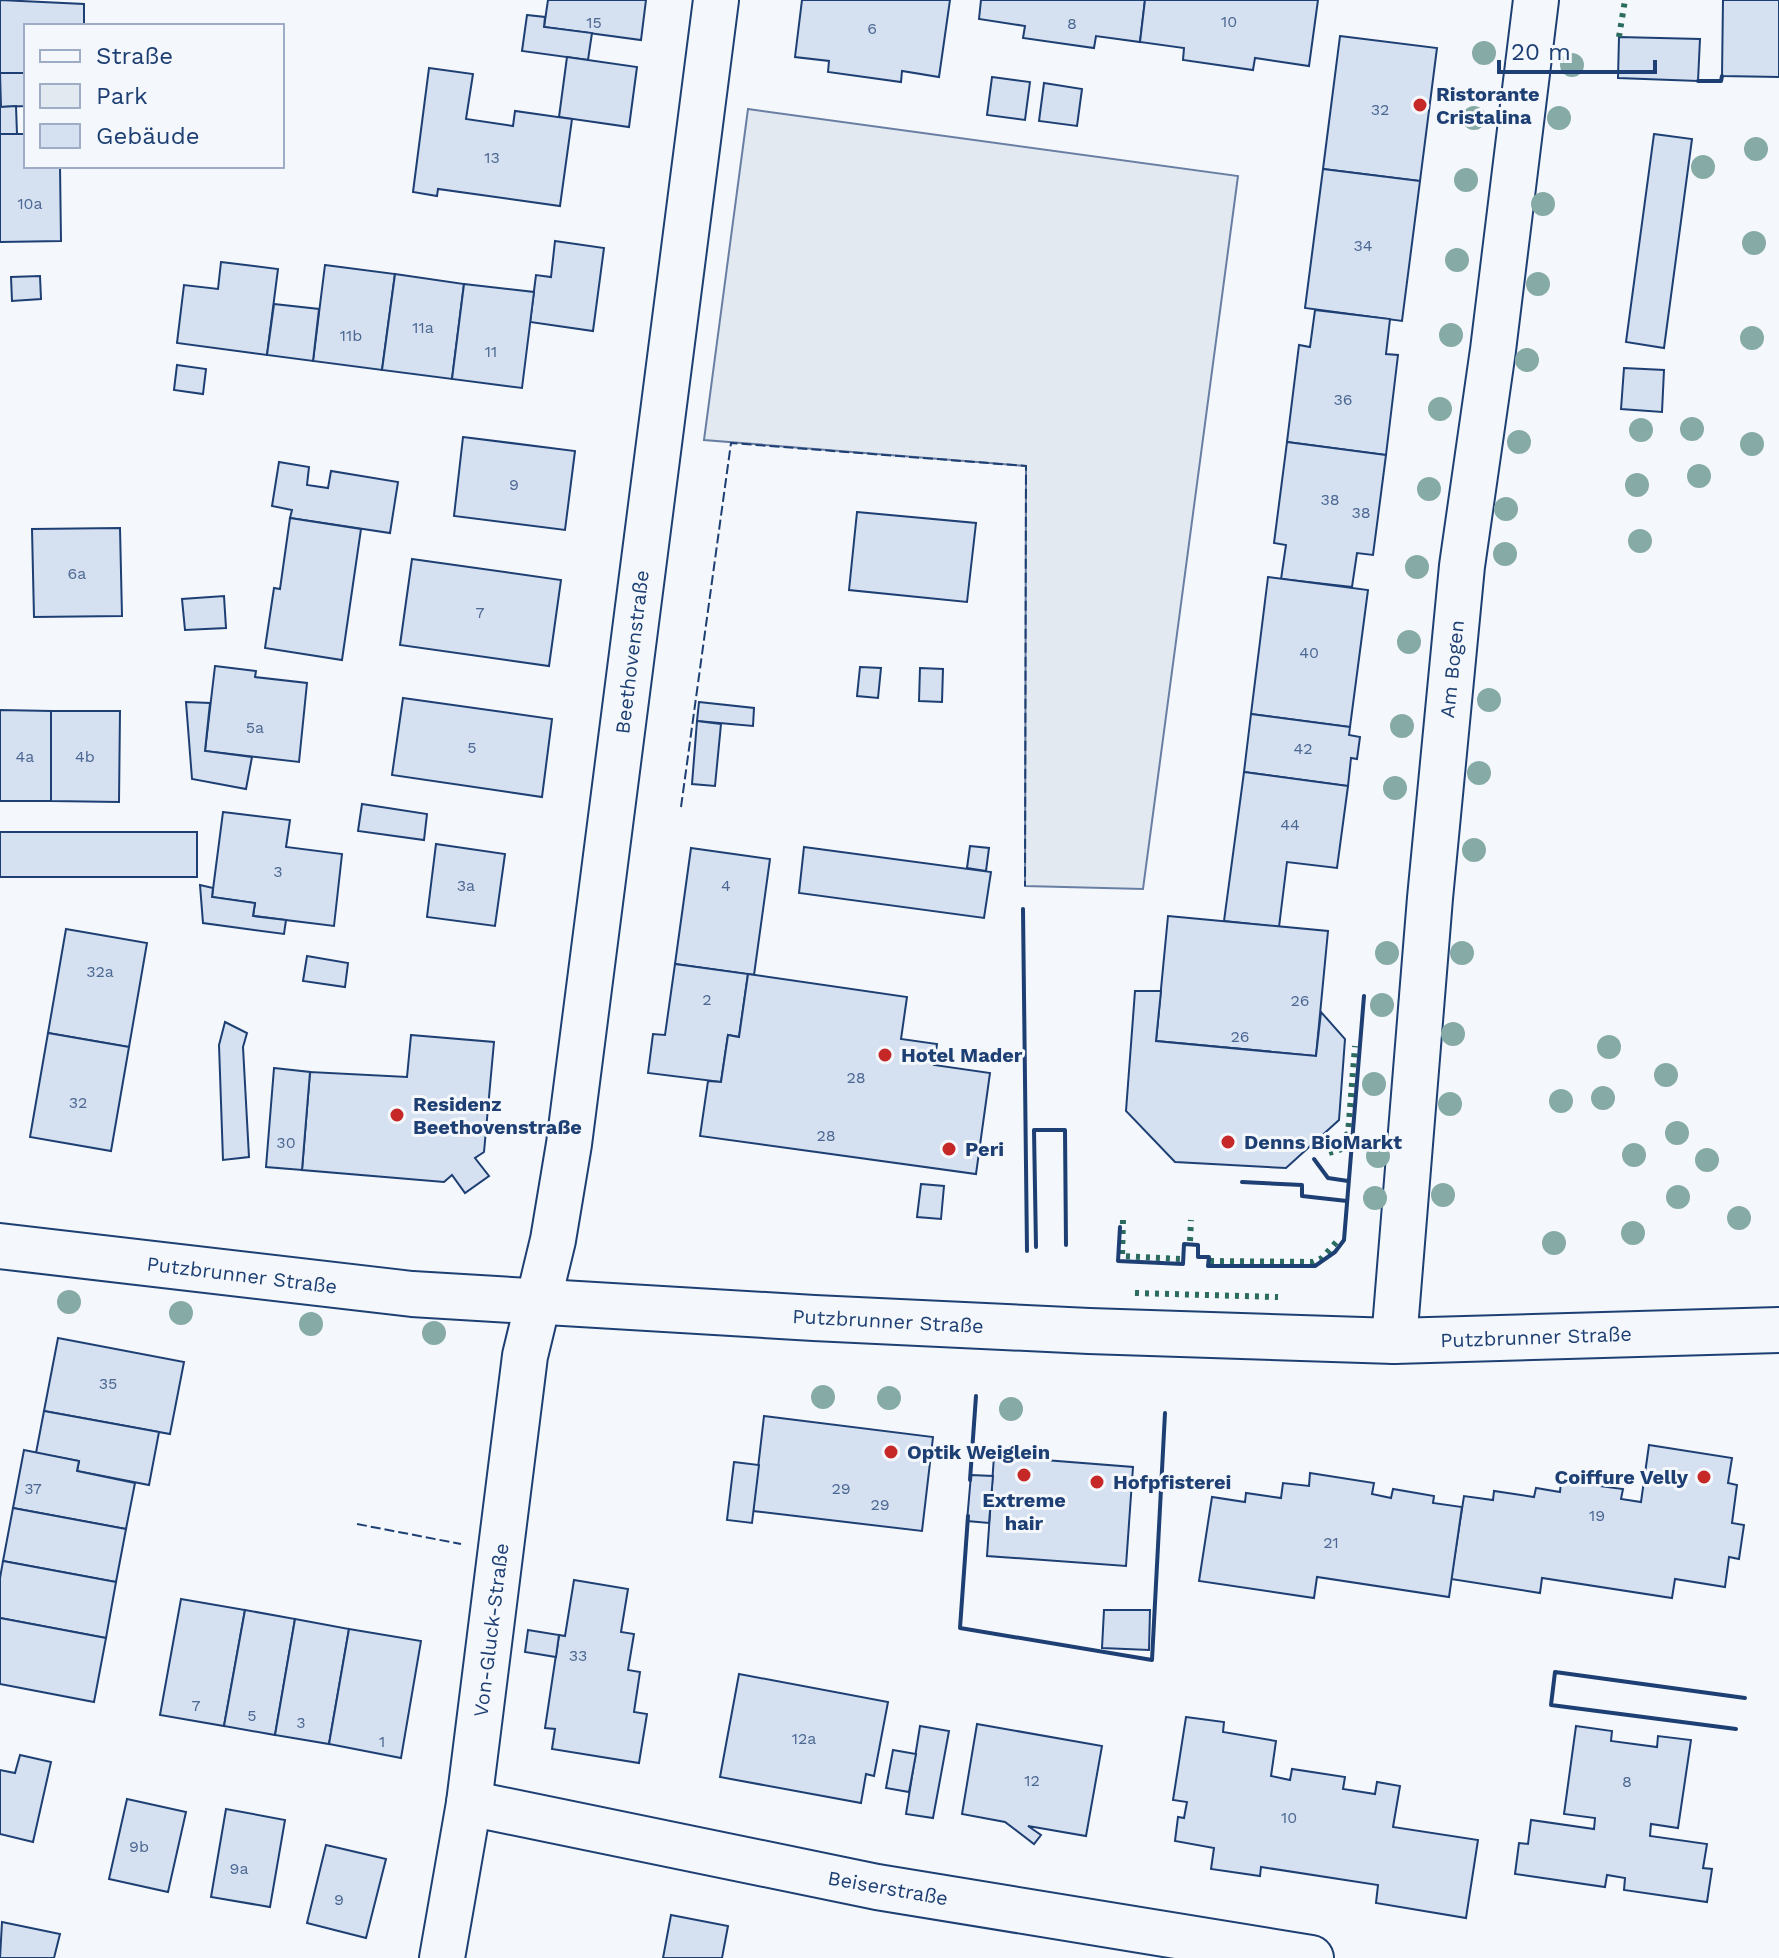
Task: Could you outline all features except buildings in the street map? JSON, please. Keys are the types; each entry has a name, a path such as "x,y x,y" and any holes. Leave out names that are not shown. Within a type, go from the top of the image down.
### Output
{"street":[{"name":"Beethovenstraße","path":"539,1303 555,1232 569,1144 716,0"},
{"name":"Am Bogen","path":"1394,1341 1426,945 1462,566 1493,350 1536,0"},
{"name":"Putzbrunner Straße","path":"0,1246 412,1294 1155,1334 1394,1341 1779,1330"},
{"name":"Von-Gluck-Straße","path":"442,1958 469,1803 525,1356 539,1303"},
{"name":"Beiserstraße","path":"469,1803 877,1887 1311,1958"}],"green space":[{"path":"748,109 1238,176 1143,889 1025,886 1026,466 704,440"}],"hedge":[{"path":"1619,37 1625,0"},
{"path":"1329,1153 1342,1149 1342,1136 1348,1134 1355,1046"},
{"path":"1123,1220 1122,1256 1181,1259"},
{"path":"1190,1241 1191,1220"},
{"path":"1210,1261 1313,1262 1322,1258 1338,1240"},
{"path":"1135,1293 1278,1297"}],"fence":[{"path":"681,807 731,443 1026,466 1025,886"},
{"path":"357,1524 461,1544"}],"wall":[{"path":"1698,81 1721,81 1722,76"},
{"path":"1023,909 1027,1251"},
{"path":"1120,1227 1118,1261 1183,1264 1184,1244 1198,1245 1198,1257 1209,1257 1208,1266 1315,1266 1335,1252 1344,1240 1364,996"},
{"path":"1036,1247 1034,1130 1065,1130 1066,1245"},
{"path":"1314,1159 1328,1178 1348,1181"},
{"path":"1242,1182 1302,1185 1302,1196 1347,1201"},
{"path":"970,1480 976,1396"},
{"path":"968,1516 960,1628 1152,1660 1165,1413"},
{"path":"1736,1729 1551,1705 1555,1672 1745,1698"}],"place":[{"name":"Ristorante Cristalina","path":"1420,105"},
{"name":"Hotel Mader","path":"885,1055"},
{"name":"Residenz Beethovenstraße","path":"397,1115"},
{"name":"Denns BioMarkt","path":"1228,1142"},
{"name":"Peri","path":"949,1149"},
{"name":"Optik Weiglein","path":"891,1452"},
{"name":"Extreme hair","path":"1024,1475"},
{"name":"Coiffure Velly","path":"1704,1477"},
{"name":"Hofpfisterei","path":"1097,1482"}]}
